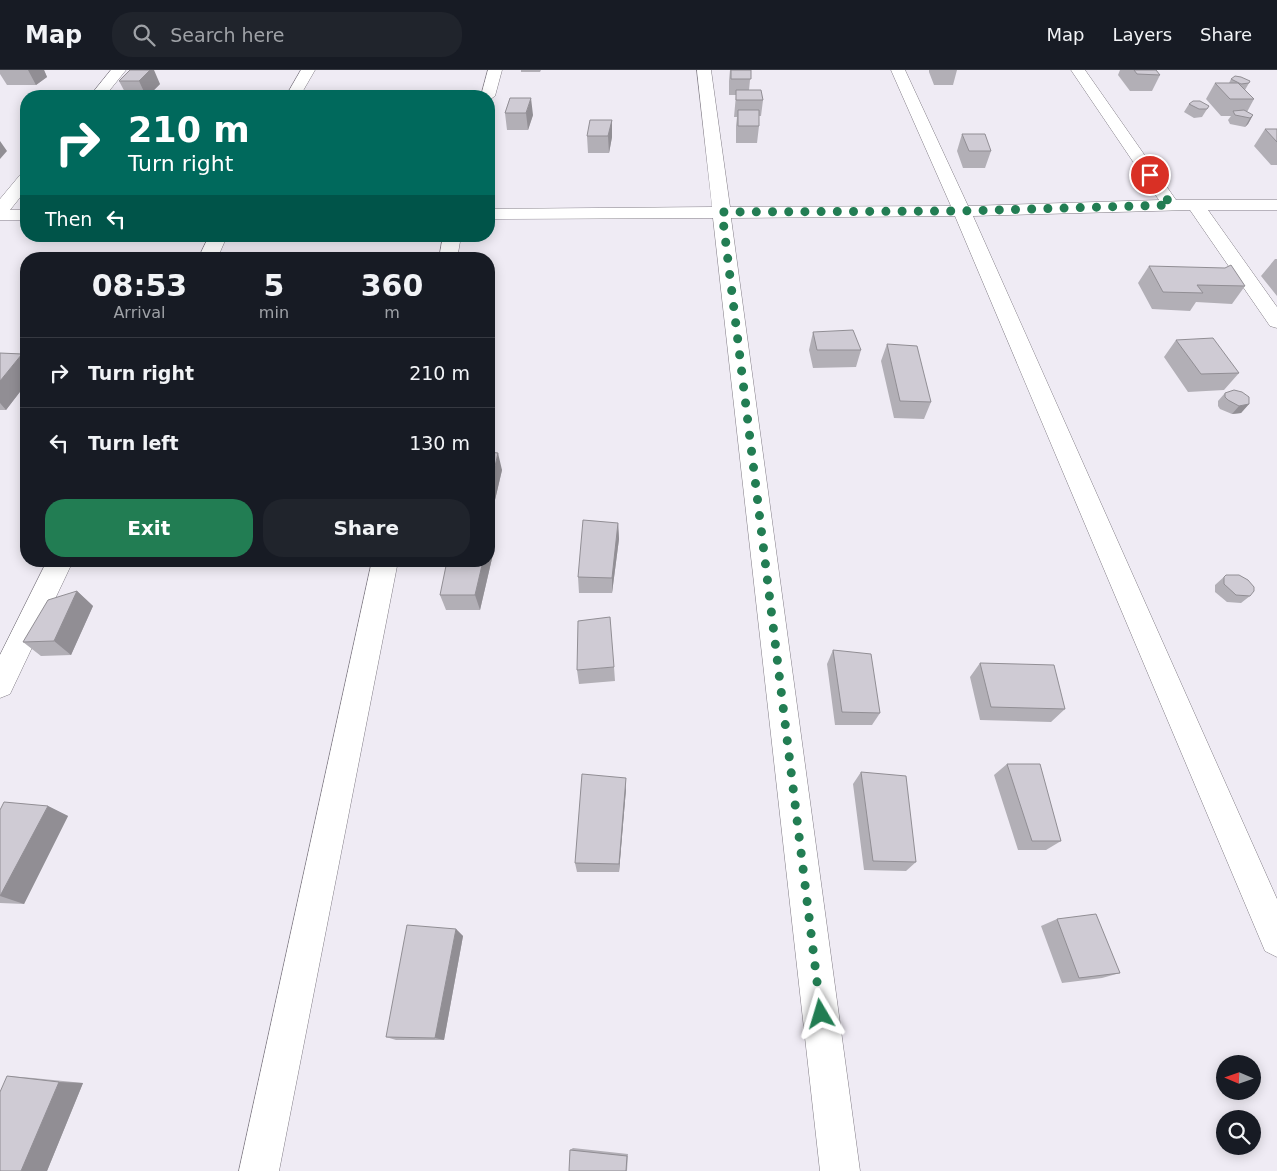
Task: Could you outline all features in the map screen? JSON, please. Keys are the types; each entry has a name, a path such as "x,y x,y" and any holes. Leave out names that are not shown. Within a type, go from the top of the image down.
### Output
{"street":[{"path":"102,90 119,70"},
{"path":"296,90 308,70"},
{"path":"490,90 495,70"},
{"path":"704,70 840,1171"},
{"path":"898,70 962,211 1277,939"},
{"path":"1078,70 1171,205"},
{"path":"0,210 20,186"},
{"path":"495,214 962,211 1171,205 1277,205"},
{"path":"1195,205 1277,322"},
{"path":"0,215 20,215"},
{"path":"0,685 57,567"},
{"path":"259,1171 384,567"}],"building":[{"path":"130,70 150,70 139,81 119,81"},
{"path":"731,70 751,70 751,79 731,79"},
{"path":"1134,70 1156,70 1160,75 1137,74"},
{"path":"1235,76 1250,81 1249,83 1241,84 1231,79"},
{"path":"1215,83 1238,83 1254,99 1230,99"},
{"path":"736,90 761,90 763,100 736,100"},
{"path":"510,98 531,98 526,113 505,113"},
{"path":"1193,101 1200,101 1209,106 1207,109 1199,109 1189,104"},
{"path":"738,110 759,110 759,126 738,126"},
{"path":"1244,110 1253,115 1250,118 1235,115 1233,111"},
{"path":"590,120 612,120 608,136 587,136"},
{"path":"1265,129 1277,129 1277,142"},
{"path":"962,134 985,134 991,151 969,151"},
{"path":"1231,265 1245,286 1197,285 1203,293 1163,292 1149,266 1225,268"},
{"path":"853,330 861,350 817,350 813,332"},
{"path":"1213,338 1239,373 1201,374 1176,340"},
{"path":"887,344 917,346 931,402 900,401"},
{"path":"0,353 20,354 20,356 0,381"},
{"path":"1234,390 1242,392 1249,397 1249,404 1239,406 1228,400 1225,397 1225,393"},
{"path":"495,453 498,453 495,466"},
{"path":"583,520 618,523 612,578 578,577"},
{"path":"446,567 482,567 475,595 440,595"},
{"path":"1226,575 1239,575 1248,580 1254,587 1254,591 1250,596 1236,595 1224,584 1224,577"},
{"path":"77,591 54,641 23,642 48,600"},
{"path":"610,617 614,667 577,670 578,621"},
{"path":"833,650 871,654 880,713 842,712"},
{"path":"980,663 1054,665 1065,709 991,707"},
{"path":"1007,764 1040,764 1061,841 1032,841"},
{"path":"861,772 906,776 916,862 873,861"},
{"path":"582,774 626,778 619,864 575,863"},
{"path":"4,802 48,806 0,896 0,810"},
{"path":"1096,914 1120,973 1079,978 1057,919"},
{"path":"407,925 456,929 435,1038 386,1037"},
{"path":"7,1076 59,1082 21,1171 0,1171 0,1092"},
{"path":"570,1150 627,1156 626,1171 569,1171"}],"route":[{"path":"821,1014 722,212 962,211 1171,205 1150,175"}]}
